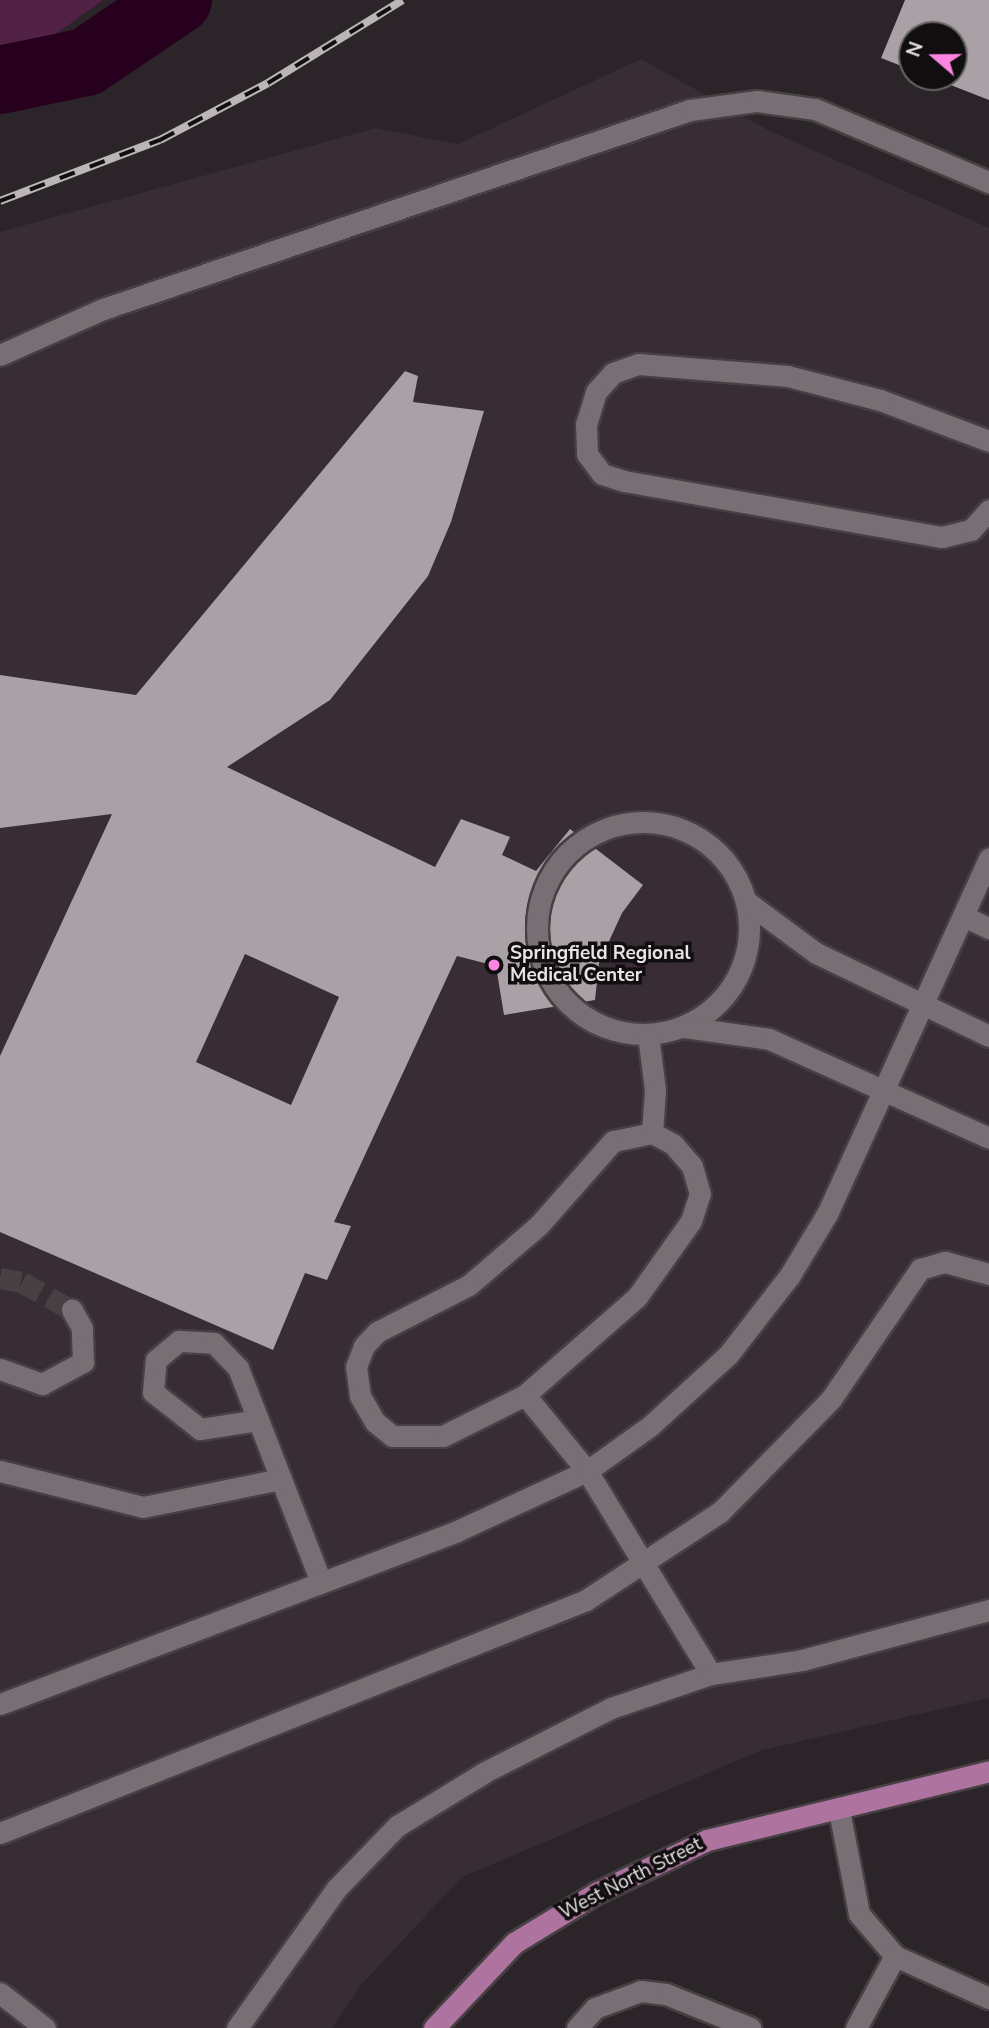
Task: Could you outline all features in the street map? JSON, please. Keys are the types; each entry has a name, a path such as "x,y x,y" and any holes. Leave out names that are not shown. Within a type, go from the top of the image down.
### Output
{"main road":[{"name":"West North Street","path":"434,2028 514,1943 598,1892 707,1840 839,1810 989,1771"}],"street":[{"path":"0,355 103,309 690,110 757,101 816,109 989,182"},
{"path":"989,441 880,400 788,376 638,364 613,373 596,392 586,424 587,454 602,474 624,481 942,537 971,530 989,510"},
{"path":"633,820 670,824 706,841 732,867 747,902 749,939 739,975 715,1007 684,1027 648,1035 611,1030 578,1013 554,988 539,954 536,916 547,880 566,852 597,831 633,820"},
{"path":"0,1704 457,1531 587,1471 650,1426 728,1355 790,1275 827,1214 989,858"},
{"path":"747,902 816,953 989,1036"},
{"path":"963,916 989,928"},
{"path":"684,1027 769,1039 989,1139"},
{"path":"648,1035 655,1090 652,1133"},
{"path":"652,1133 673,1144 692,1166 700,1194 691,1221 637,1297 525,1395 443,1436 414,1440 392,1436 374,1422 360,1396 356,1367 364,1346 377,1332 469,1285 539,1225 613,1141 652,1133"},
{"path":"0,1833 586,1600 643,1566 720,1513 831,1399 920,1269 945,1262 989,1274"},
{"path":"0,1369 42,1384 83,1362 82,1328 72,1310"},
{"path":"258,1420 200,1429 153,1392 156,1360 179,1341 214,1343 238,1368 321,1582"},
{"path":"525,1395 587,1471 711,1674"},
{"path":"0,1471 142,1507 281,1479"},
{"path":"237,2028 336,1889 397,1826 485,1772 611,1708 711,1674 802,1660 989,1610"},
{"path":"839,1810 859,1914 895,1956 989,1998"},
{"path":"856,2028 895,1956"},
{"path":"577,2028 595,2008 641,1991 666,1994 750,2028"},
{"path":"0,1993 45,2028"}],"shaded area":[{"path":"0,0 103,0 50,38 0,45"},
{"name":"Springfield Regional Medical Center","path":"641,59 770,131 989,228 989,1698 762,1750 462,1877 361,1985 332,2028 0,2028 0,232 376,128 458,144"}],"building":[{"path":"905,0 989,0 989,100 966,91 968,21 898,21 898,65 881,58"},
{"name":"Springfield Regional Medical Center","path":"405,371 418,376 413,402 484,411 451,522 428,576 330,700 227,767 435,867 461,819 510,837 502,855 536,871 570,829 643,885 622,913 599,963 595,1000 504,1015 496,966 457,956 334,1222 351,1226 327,1280 305,1273 273,1350 0,1232 0,1056 112,814 0,828 0,675 136,695","holes":["245,954 339,997 291,1105 196,1062"]}],"waterway":[{"path":"0,80 86,62 178,0"}],"tunnel":[{"path":"0,1278 22,1282 72,1310"}],"railway":[{"path":"0,201 160,140 268,83 403,0"}],"place":[{"name":"Springfield Regional Medical Center","path":"494,965"}]}
